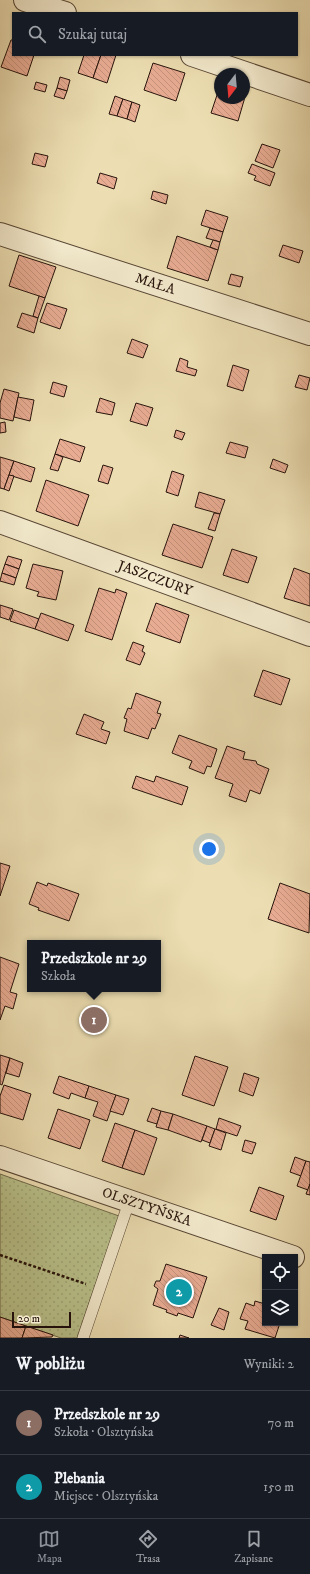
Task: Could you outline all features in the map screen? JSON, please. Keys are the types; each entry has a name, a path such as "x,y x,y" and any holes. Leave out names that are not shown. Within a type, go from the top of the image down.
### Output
{"street":[{"path":"25,0 62,12"},
{"path":"195,56 310,95"},
{"name":"MAŁA","path":"0,234 310,334"},
{"name":"JASZCZURY","path":"0,522 310,634"},
{"name":"OLSZTYŃSKA","path":"0,1157 285,1254"},
{"name":"OLSZTYŃSKA","path":"298,1258 310,1263"}],"lane":[{"path":"83,1338 129,1202"}],"path":[{"path":"0,1255 100,1289"}],"green space":[{"path":"0,1174 119,1216 77,1338 61,1338 0,1317"}],"building":[{"path":"11,40 12,56 34,56 27,76 1,67"},
{"path":"84,56 101,56 93,78 78,73"},
{"path":"101,56 116,56 107,83 93,78"},
{"path":"153,63 185,73 176,101 144,90"},
{"path":"60,77 70,80 67,91 57,88"},
{"path":"36,82 47,85 45,92 34,89"},
{"path":"57,88 67,91 64,99 54,96"},
{"path":"115,96 123,99 117,116 109,114"},
{"path":"123,99 132,102 127,119 117,116"},
{"path":"132,102 140,105 135,122 127,119"},
{"path":"214,104 243,104 238,121 211,113"},
{"path":"262,144 280,150 273,168 255,161"},
{"path":"35,153 48,156 45,167 32,164"},
{"path":"252,164 275,173 270,186 254,180 256,176 248,173"},
{"path":"100,173 117,178 114,189 97,183"},
{"path":"153,191 168,195 166,204 151,199"},
{"path":"206,210 228,217 223,232 201,225"},
{"path":"210,228 223,232 220,242 206,238"},
{"path":"177,236 218,250 208,281 167,268"},
{"path":"213,240 220,242 218,250 210,247"},
{"path":"283,245 303,251 299,263 279,256"},
{"path":"19,255 56,267 45,298 9,286"},
{"path":"231,274 243,277 240,287 228,284"},
{"path":"39,296 45,298 38,318 33,316"},
{"path":"47,303 67,309 60,329 40,322"},
{"path":"22,313 38,318 34,333 17,327"},
{"path":"132,339 148,345 143,358 127,353"},
{"path":"180,358 188,361 187,367 197,370 195,376 176,371"},
{"path":"233,365 249,370 243,391 227,386"},
{"path":"299,375 310,378 307,390 295,387"},
{"path":"53,382 67,386 64,397 50,393"},
{"path":"4,389 19,393 13,421 0,418 0,403"},
{"path":"18,397 34,400 30,421 14,417"},
{"path":"100,398 115,403 112,415 96,412"},
{"path":"136,403 153,408 147,426 130,421"},
{"path":"5,422 6,432 0,433 0,423"},
{"path":"176,430 185,433 182,440 174,437"},
{"path":"60,439 85,447 80,462 55,454"},
{"path":"230,442 248,447 245,458 226,453"},
{"path":"55,454 63,457 58,471 50,469"},
{"path":"0,457 14,461 4,489 0,488"},
{"path":"273,459 288,465 285,473 270,468"},
{"path":"14,461 35,468 31,482 9,475"},
{"path":"103,465 113,468 108,484 98,481"},
{"path":"172,471 184,475 178,496 166,492"},
{"path":"9,475 14,476 9,491 4,489"},
{"path":"46,480 89,495 78,526 36,511"},
{"path":"199,492 225,500 220,514 195,507"},
{"path":"214,513 220,514 215,531 208,529"},
{"path":"173,524 213,537 202,568 162,555"},
{"path":"232,549 257,557 248,583 223,575"},
{"path":"8,556 22,560 19,569 5,564"},
{"path":"5,564 19,569 16,578 2,573"},
{"path":"33,564 63,571 56,600 37,596 39,592 26,588"},
{"path":"294,568 310,574 310,606 284,598"},
{"path":"2,573 16,578 14,585 0,581"},
{"path":"99,588 115,593 116,589 127,593 112,640 85,631"},
{"path":"156,603 189,615 180,643 146,631"},
{"path":"0,605 13,609 9,620 0,617"},
{"path":"14,610 39,619 35,629 10,621"},
{"path":"41,613 74,625 68,641 35,629"},
{"path":"133,642 144,646 142,651 145,653 140,665 126,660"},
{"path":"263,670 290,679 281,705 254,696"},
{"path":"136,693 161,702 157,713 161,714 155,729 152,728 148,739 124,731 127,719 124,718 128,708 131,709"},
{"path":"84,714 104,722 101,729 110,732 106,744 76,734"},
{"path":"179,735 217,749 211,767 207,766 204,774 189,768 192,761 172,753"},
{"path":"227,746 245,752 243,759 256,761 257,764 269,769 260,794 250,790 246,802 229,796 233,784 215,778"},
{"path":"136,776 154,782 156,776 188,787 182,805 132,788"},
{"path":"0,863 10,866 0,896"},
{"path":"37,882 47,886 48,883 79,894 69,921 38,910 39,908 29,904"},
{"path":"280,883 310,894 309,933 268,919"},
{"path":"0,957 19,964 10,992 17,994 13,1009 5,1006 0,1020"},
{"path":"0,1055 10,1058 2,1085 0,1084"},
{"path":"195,1056 228,1067 214,1106 182,1095"},
{"path":"10,1058 23,1063 19,1077 6,1073"},
{"path":"244,1073 259,1078 253,1096 239,1091"},
{"path":"59,1076 89,1086 85,1098 71,1093 69,1099 53,1093"},
{"path":"4,1085 31,1094 23,1120 0,1113 0,1096"},
{"path":"89,1086 116,1095 107,1121 93,1116 98,1102 85,1098"},
{"path":"116,1095 129,1099 123,1115 110,1111"},
{"path":"152,1108 161,1111 157,1124 147,1121"},
{"path":"58,1109 90,1120 80,1149 48,1138"},
{"path":"161,1111 173,1114 168,1130 156,1127"},
{"path":"173,1114 207,1126 201,1142 168,1130"},
{"path":"219,1118 241,1126 237,1136 216,1129"},
{"path":"115,1123 135,1130 122,1168 102,1161"},
{"path":"207,1126 215,1129 210,1143 202,1140"},
{"path":"215,1129 226,1133 221,1150 209,1146"},
{"path":"135,1130 157,1138 144,1175 122,1168"},
{"path":"245,1140 256,1143 252,1154 242,1151"},
{"path":"295,1157 306,1161 301,1176 290,1172"},
{"path":"306,1161 310,1162 310,1184 308,1190 297,1186"},
{"path":"310,1184 310,1195 306,1194"},
{"path":"259,1187 284,1196 276,1220 250,1211"},
{"path":"166,1264 207,1277 193,1318 178,1313 177,1316 166,1312 167,1310 153,1305 158,1289 154,1286 156,1281 160,1281"},
{"path":"255,1301 262,1303 262,1326 279,1326 275,1338 245,1329 248,1321 240,1319 246,1303 254,1306"},
{"path":"219,1308 229,1312 224,1330 211,1325"},
{"path":"0,1317 26,1326 22,1338 0,1338"},
{"path":"26,1326 53,1335 52,1337 22,1338"},
{"path":"180,1335 189,1338 179,1338"}],"place":[{"name":"Przedszkole nr 29","path":"94,1020"},
{"name":"Plebania","path":"179,1292"}]}
